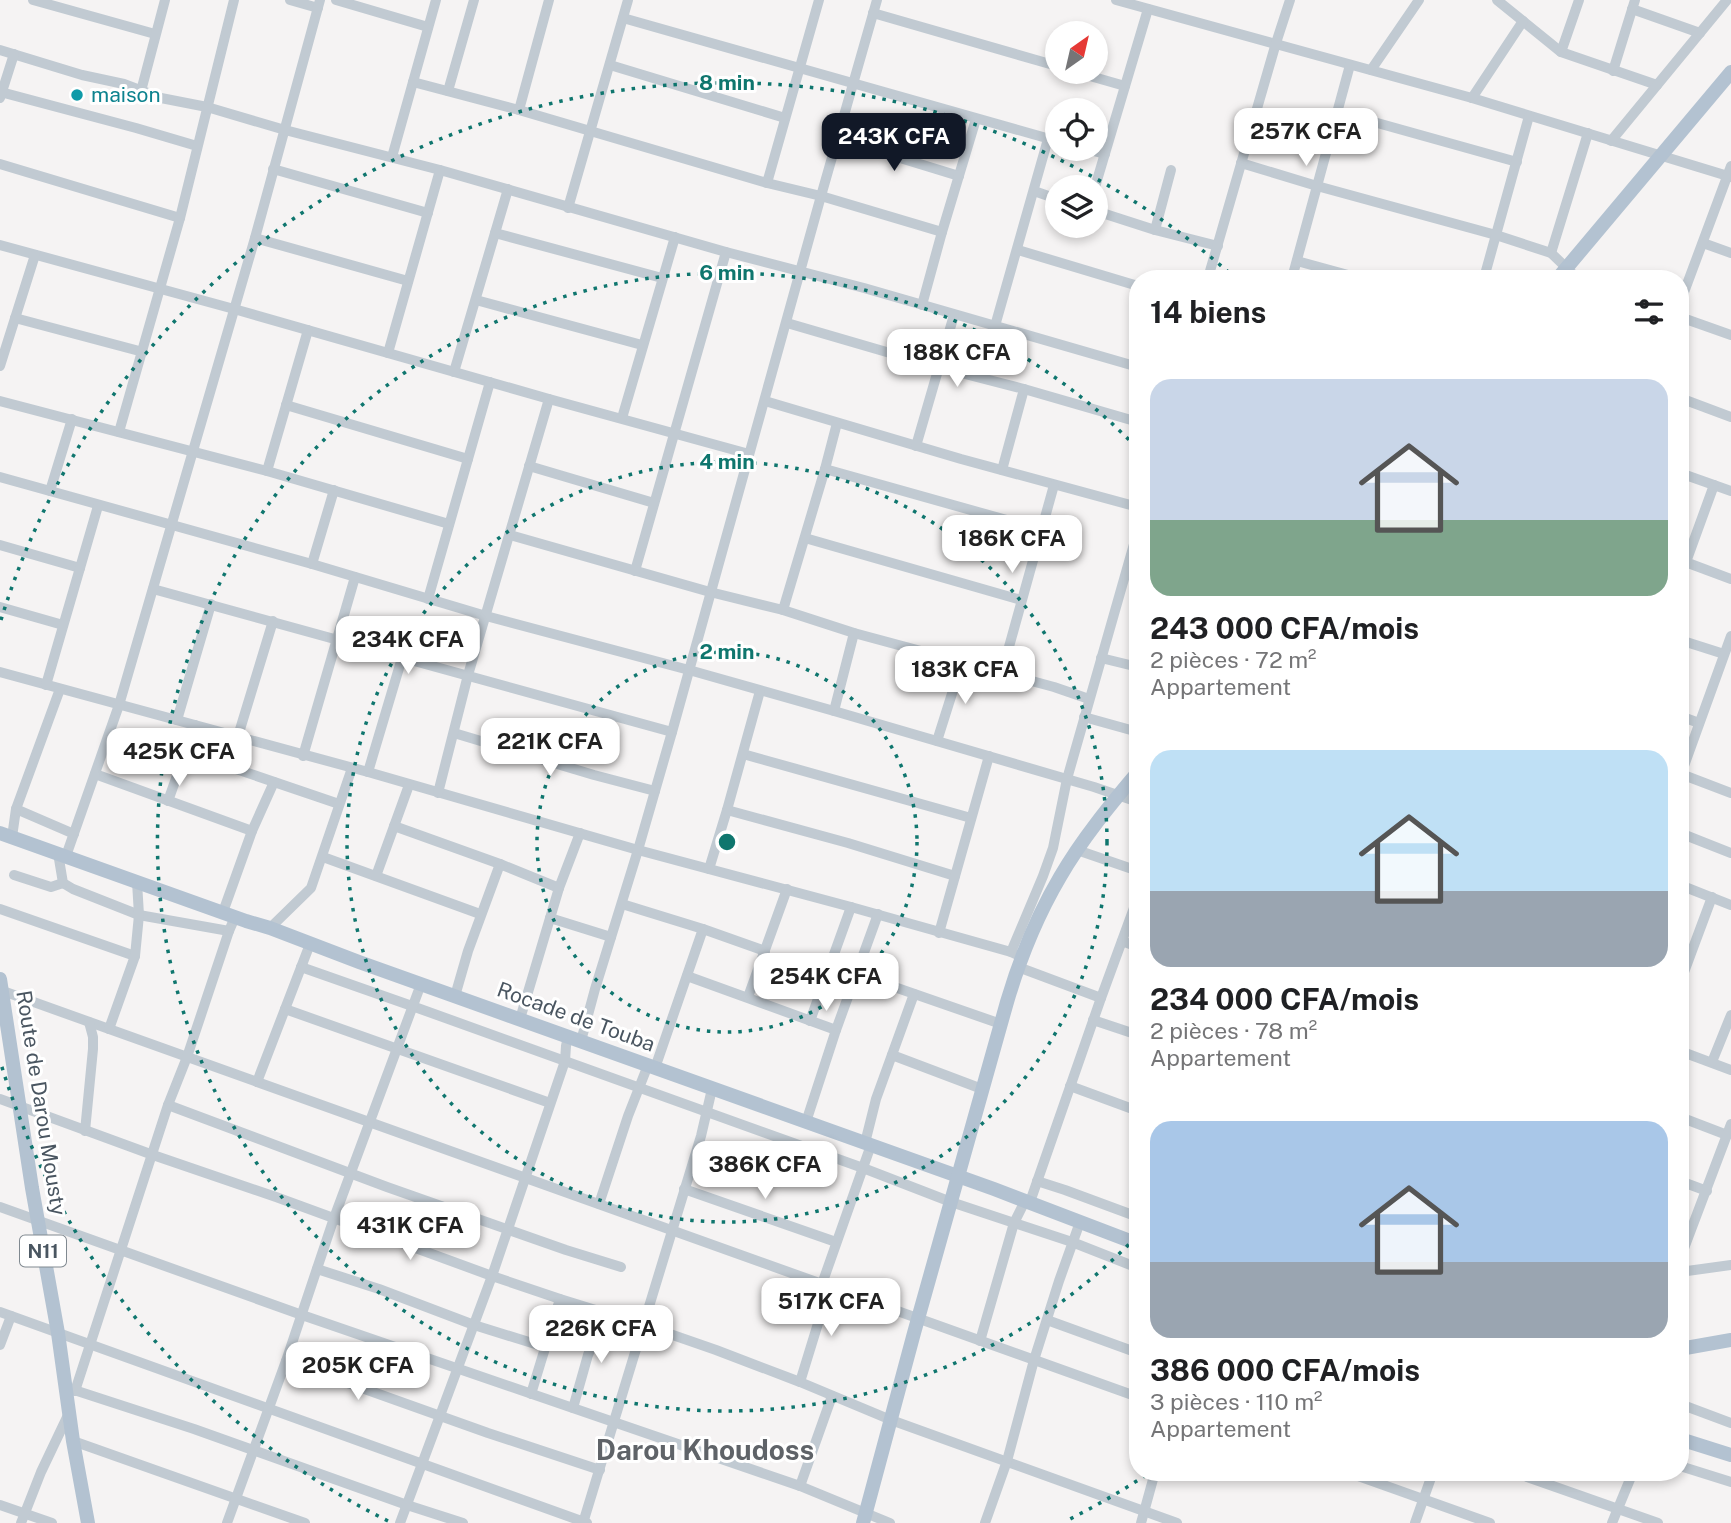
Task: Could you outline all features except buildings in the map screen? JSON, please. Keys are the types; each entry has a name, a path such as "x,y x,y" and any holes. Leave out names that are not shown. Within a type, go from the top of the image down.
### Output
{"main road":[{"path":"1571,270 1731,72"},
{"path":"865,1518 1017,959 1050,894 1077,850 1129,783"},
{"name":"Rocade de Touba","path":"6,835 1028,1201 1129,1241"},
{"name":"Route de Darou Mousty","path":"1,987 38,1220 70,1389 69,1411 73,1441 88,1523"},
{"path":"1689,1347 1731,1340"},
{"path":"1689,1442 1731,1455"}],"street":[{"path":"33,0 155,34"},
{"path":"141,91 165,0"},
{"path":"119,432 180,218 234,0"},
{"path":"63,883 62,854 74,834 119,705 319,4 290,0"},
{"path":"336,0 428,27"},
{"path":"392,157 436,0"},
{"path":"448,91 474,0"},
{"path":"519,110 549,0"},
{"path":"568,208 628,0"},
{"path":"767,183 817,0"},
{"path":"400,1523 492,1276 565,1061 566,1046 575,1039 622,904 877,0"},
{"path":"1210,270 1290,0"},
{"path":"1371,71 1419,0"},
{"path":"1497,0 1561,52 1657,85"},
{"path":"1561,52 1579,0"},
{"path":"1611,141 1727,0"},
{"path":"1123,1 1472,98 1661,156 1730,173 1689,280"},
{"path":"1613,71 1634,5 1700,33"},
{"path":"1108,144 1148,9"},
{"path":"873,13 1045,63"},
{"path":"623,18 1045,138"},
{"path":"1472,98 1522,21"},
{"path":"0,50 82,75 124,84 161,98 207,107 440,170 1129,364"},
{"path":"14,54 1,95 197,146"},
{"path":"610,65 785,118"},
{"path":"1294,270 1350,65"},
{"path":"1108,81 1125,86"},
{"path":"413,82 942,232"},
{"path":"1338,112 1517,162"},
{"path":"1486,270 1529,116"},
{"path":"922,305 976,119"},
{"path":"1550,253 1588,133"},
{"path":"838,139 958,176"},
{"path":"995,326 1045,161"},
{"path":"1241,163 1550,253 1563,270"},
{"path":"0,164 180,218"},
{"path":"273,169 428,213"},
{"path":"388,354 440,170"},
{"path":"1155,230 1171,170"},
{"path":"454,372 508,190"},
{"path":"1034,191 1045,194"},
{"path":"1108,215 1218,246"},
{"path":"495,233 662,278"},
{"path":"622,418 675,237"},
{"path":"254,238 408,281"},
{"path":"1703,243 1731,253"},
{"path":"0,245 749,454"},
{"path":"1018,250 1129,283"},
{"path":"635,571 726,252"},
{"path":"0,366 35,256"},
{"path":"1297,261 1330,270"},
{"path":"476,300 642,345"},
{"path":"916,446 954,315"},
{"path":"15,318 143,352"},
{"path":"1689,320 1731,335"},
{"path":"786,323 938,368 1129,419"},
{"path":"267,471 309,330"},
{"path":"428,598 490,382"},
{"path":"1002,470 1024,389"},
{"path":"438,793 468,676 549,399"},
{"path":"0,401 267,471 449,524"},
{"path":"765,401 1129,505"},
{"path":"1689,401 1731,417"},
{"path":"286,405 468,459"},
{"path":"50,491 72,419"},
{"path":"783,610 837,423"},
{"path":"529,466 654,503"},
{"path":"825,469 1042,530"},
{"path":"1689,476 1731,491"},
{"path":"0,477 312,564 486,616 834,711 1129,799"},
{"path":"1002,672 1054,485"},
{"path":"1689,546 1714,485"},
{"path":"312,564 334,490"},
{"path":"46,685 98,506"},
{"path":"510,535 783,610 854,633 1002,672 1089,699"},
{"path":"805,538 1021,600"},
{"path":"0,545 80,568"},
{"path":"1017,959 1053,848 1067,779 1129,561"},
{"path":"1689,563 1731,579"},
{"path":"303,756 355,577"},
{"path":"153,589 672,732"},
{"path":"177,720 211,604"},
{"path":"0,607 64,625"},
{"path":"238,736 273,621"},
{"path":"834,711 854,633"},
{"path":"1689,750 1731,636"},
{"path":"1689,643 1724,654"},
{"path":"368,772 402,658"},
{"path":"1101,658 1129,665"},
{"path":"937,741 962,662"},
{"path":"0,671 368,772 638,850 878,914 1017,959 1101,998"},
{"path":"6,835 60,689"},
{"path":"709,869 761,691"},
{"path":"1084,716 1129,729"},
{"path":"1689,719 1699,723"},
{"path":"167,801 195,725"},
{"path":"454,733 655,791"},
{"path":"186,752 339,804"},
{"path":"743,754 971,818"},
{"path":"939,933 989,756"},
{"path":"270,928 311,888 352,768"},
{"path":"95,774 252,831"},
{"path":"1689,778 1731,793"},
{"path":"274,782 252,831 229,915 229,931 168,1105 90,1344 70,1389 194,1429 463,1523"},
{"path":"376,876 409,785"},
{"path":"16,809 74,834"},
{"path":"727,810 956,876"},
{"path":"394,826 559,888"},
{"path":"520,1019 559,888 580,833"},
{"path":"1689,837 1731,852"},
{"path":"1077,850 1129,868"},
{"path":"323,857 480,914"},
{"path":"455,996 480,914 500,864"},
{"path":"14,875 51,887 63,883 139,915 229,931"},
{"path":"109,1029 135,956 139,915 137,882"},
{"path":"1689,888 1731,905"},
{"path":"748,997 787,889"},
{"path":"1689,960 1713,897"},
{"path":"622,904 765,951"},
{"path":"810,1021 851,907"},
{"path":"0,909 135,956"},
{"path":"806,1122 878,914"},
{"path":"550,918 611,937"},
{"path":"980,1341 1014,1223 1037,1181 1129,922"},
{"path":"599,1204 639,1088 651,1066 703,929"},
{"path":"1122,941 1129,944"},
{"path":"257,1082 310,944"},
{"path":"301,967 1129,1264"},
{"path":"857,974 1001,1024"},
{"path":"687,976 836,1030"},
{"path":"227,1523 334,1218 421,984"},
{"path":"1,987 89,1022 1129,1394"},
{"path":"800,1382 824,1304 824,1285 836,1242 863,1168 876,1099 914,994"},
{"path":"285,1009 551,1103"},
{"path":"1712,1062 1731,1016"},
{"path":"1093,1020 1129,1032"},
{"path":"85,1131 93,1049 89,1022"},
{"path":"1689,1054 1731,1070"},
{"path":"892,1055 982,1089"},
{"path":"1070,1086 1129,1108"},
{"path":"0,1345 5,1314 585,1523 712,1088"},
{"path":"0,1099 492,1276 644,1325 800,1382 891,1420 1007,1461 1143,1518 1177,1523"},
{"path":"168,1105 351,1174 621,1267"},
{"path":"1689,1119 1729,1130 1707,1191 1689,1227"},
{"path":"1037,1181 1129,1214"},
{"path":"1689,1184 1707,1191"},
{"path":"684,1189 836,1242"},
{"path":"0,1206 302,1315 800,1486 865,1518 890,1523"},
{"path":"985,1523 1007,1461 1034,1360 1080,1222"},
{"path":"1689,1271 1731,1265"},
{"path":"317,1269 545,1348"},
{"path":"531,1394 560,1299"},
{"path":"573,1408 588,1355 605,1312"},
{"path":"1047,1320 1129,1350"},
{"path":"286,1361 600,1470"},
{"path":"800,1486 832,1395"},
{"path":"1689,1407 1731,1423"},
{"path":"23,1518 69,1411"},
{"path":"73,1441 305,1523"},
{"path":"1689,1469 1731,1482"},
{"path":"1143,1518 1153,1481"},
{"path":"1372,1481 1490,1523"},
{"path":"1415,1523 1430,1481"},
{"path":"1539,1481 1658,1523"},
{"path":"1612,1523 1629,1481"},
{"path":"0,1505 23,1518 52,1523"}],"place":[{"name":"maison","path":"77,95"}],"district":[{"name":"Darou Khoudoss","path":"705,1450"}]}
